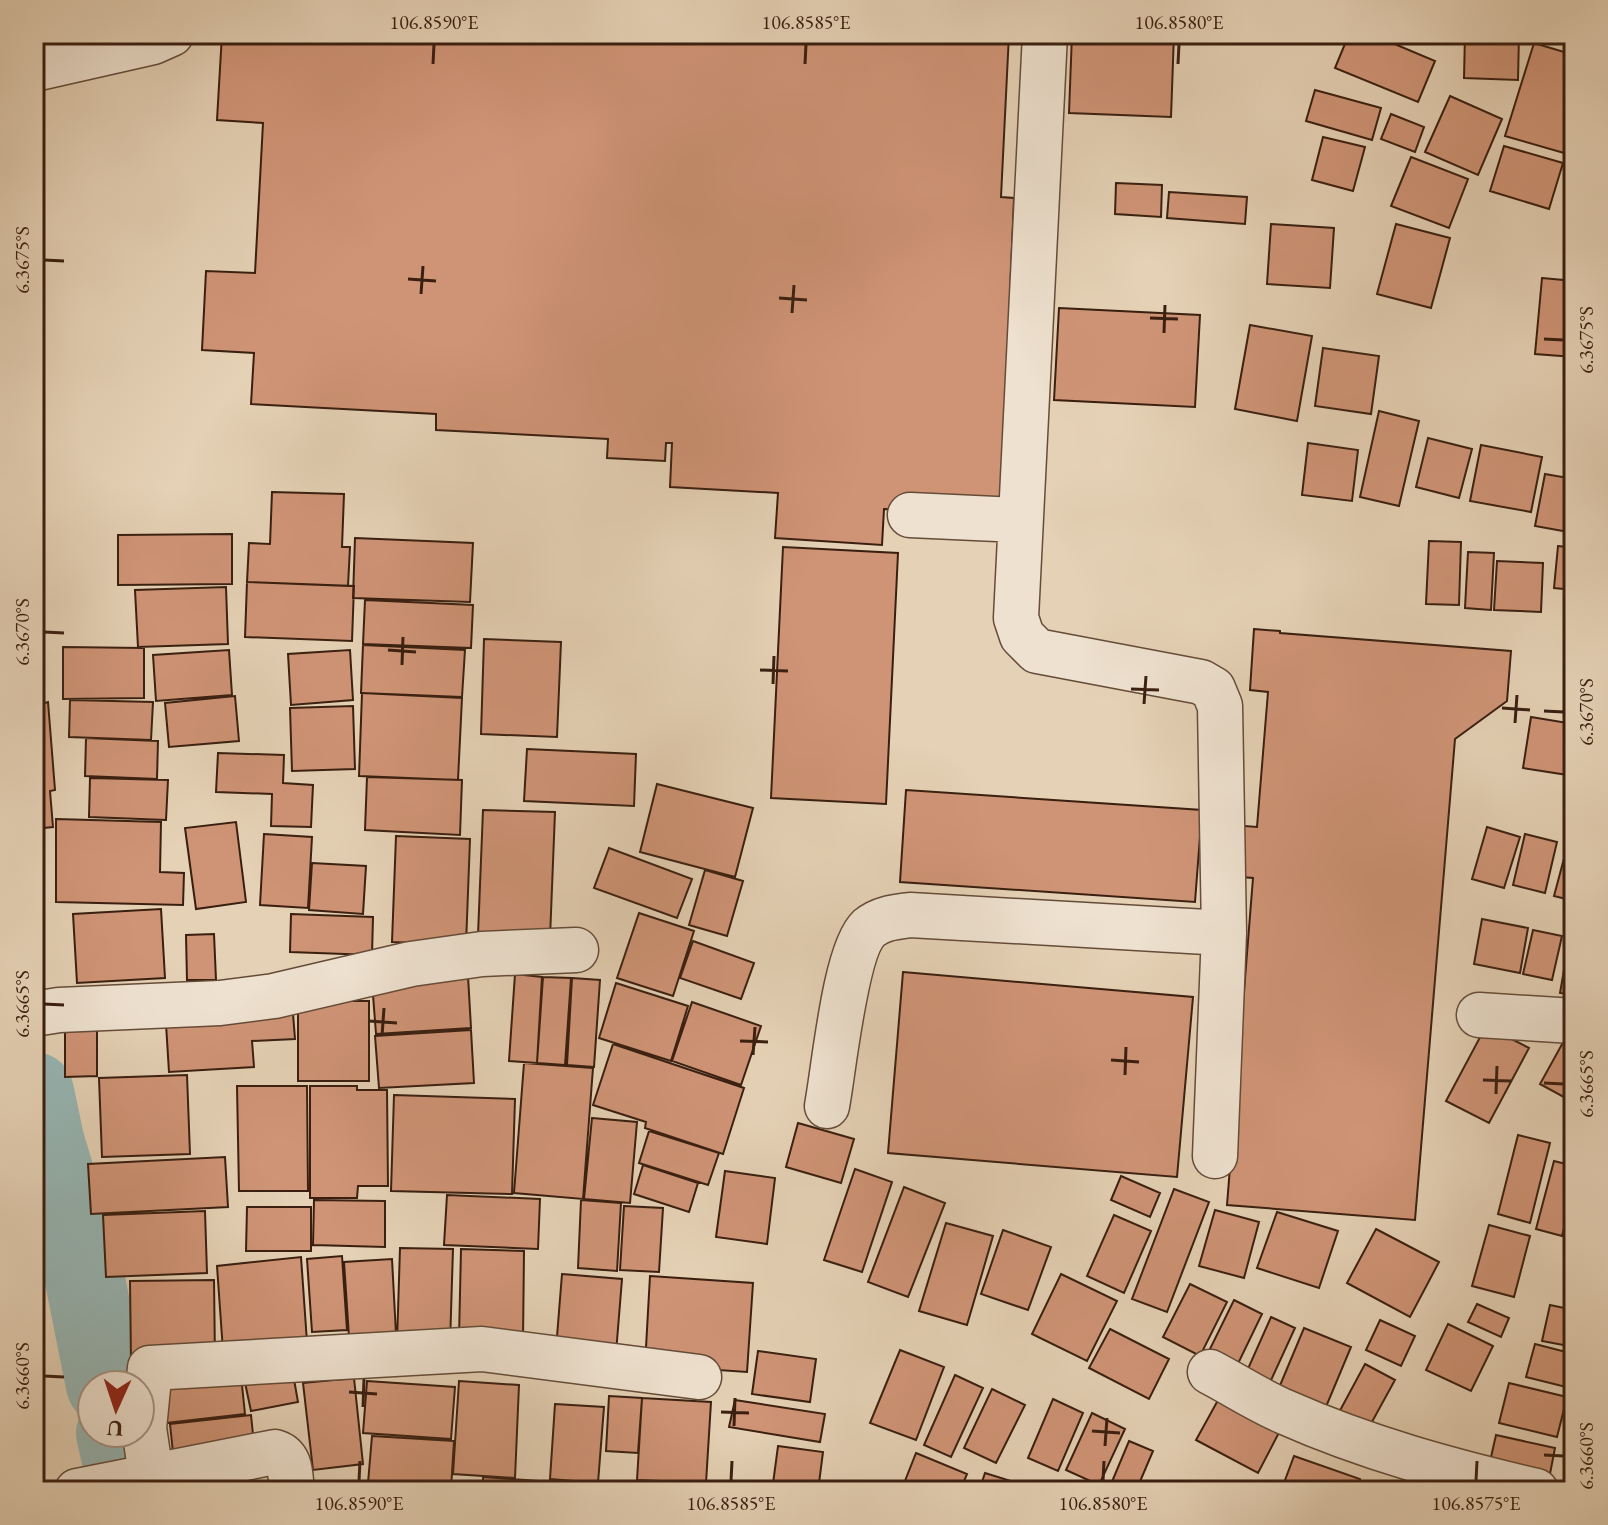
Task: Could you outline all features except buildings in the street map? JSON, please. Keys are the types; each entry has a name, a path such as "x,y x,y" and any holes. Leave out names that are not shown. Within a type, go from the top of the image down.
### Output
{"street":[{"path":"34,69 153,42 171,34"},
{"path":"1045,34 1016,618 1022,636 1037,651 1201,682 1213,689 1220,706 1224,933 1215,1156"},
{"path":"910,515 1020,520"},
{"path":"827,1106 852,959 869,928 886,918 910,915 1224,933"},
{"path":"46,1012 220,1003 274,996 411,964 482,954 576,950"},
{"path":"1479,1015 1574,1021"},
{"path":"148,1475 144,1428 150,1368 482,1349 699,1377"},
{"path":"1210,1372 1283,1411 1365,1444 1460,1473 1536,1491"},
{"path":"84,1490 275,1452 285,1457 288,1463 292,1491"}],"waterway":[{"path":"34,1092 44,1140 84,1275 103,1369"},
{"path":"120,1449 129,1491"}]}
